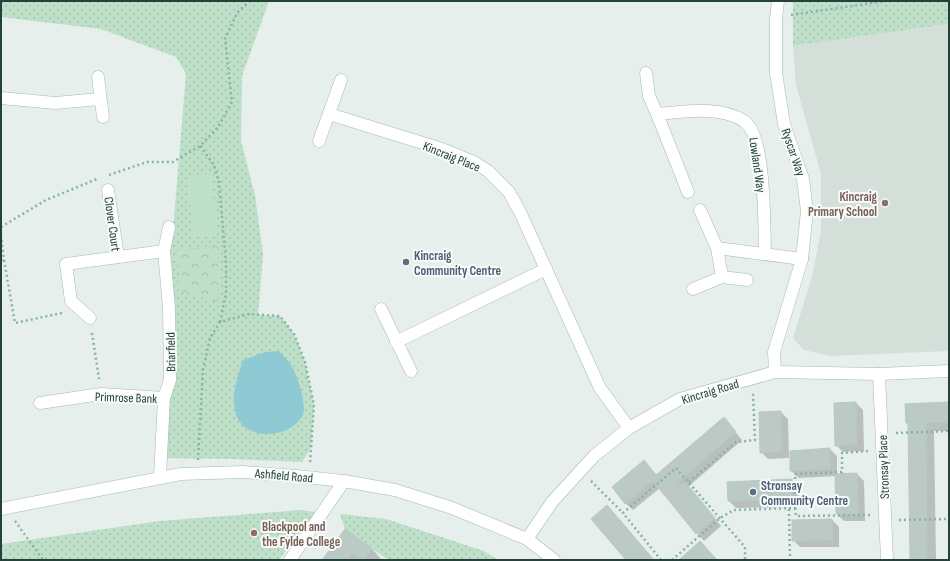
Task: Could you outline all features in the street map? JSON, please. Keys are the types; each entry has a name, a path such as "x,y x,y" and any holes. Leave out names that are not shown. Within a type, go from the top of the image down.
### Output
{"street":[{"name":"Ryscar Way","path":"775,372 774,352 802,259 807,210 803,179 784,124 776,73 776,18 778,1"},
{"path":"646,73 649,96 688,192"},
{"path":"98,77 103,117"},
{"path":"319,141 341,80"},
{"path":"1,98 55,103 100,99"},
{"name":"Lowland Way","path":"657,114 703,111 732,115 745,121 754,132 762,174 765,253"},
{"name":"Kincraig Place","path":"329,114 442,149 474,162 488,171 509,192 600,388 629,428"},
{"name":"Clover Court","path":"108,190 118,257"},
{"path":"700,210 717,248 722,277"},
{"name":"Briarfield","path":"160,477 164,398 170,380 169,308 164,251 170,228"},
{"path":"717,248 765,253 802,259"},
{"name":"Clover Court","path":"90,318 71,301 66,264 164,251"},
{"path":"396,342 546,269"},
{"path":"693,289 722,277 747,280"},
{"path":"381,309 411,371"},
{"name":"Kincraig Road","path":"527,539 552,502 594,456 629,428 680,399 775,372 879,374 949,371"},
{"name":"Stronsay Place","path":"879,374 886,560"},
{"name":"Primrose Bank","path":"40,403 101,394 164,398"},
{"name":"Ashfield Road","path":"3,508 160,477 197,472 242,472 310,477 395,490 452,508 527,539 554,560"},
{"path":"290,560 344,481"}],"path":[{"path":"197,472 203,370 210,338 220,322 226,294 226,263 219,182 214,165 200,146 218,126 232,102 225,39 237,13 249,1"},
{"path":"776,18 886,1"},
{"path":"1,235 15,323 80,310"},
{"path":"220,322 250,314 280,316 294,334 305,362 314,405 310,477"},
{"path":"90,318 101,394"},
{"path":"688,482 736,442 754,440 752,378"},
{"path":"882,434 949,431"},
{"path":"882,450 842,453 842,472 795,474 796,516 949,519"},
{"path":"623,513 676,468 744,548 745,560"},
{"path":"581,470 623,513 661,560"},
{"path":"3,508 43,560"},
{"path":"789,508 790,560"},
{"path":"672,560 720,518 734,510 796,508"}],"shaded area":[{"name":"Kincraig Primary School","path":"949,24 949,351 830,356 804,350 793,338 812,277 821,231 821,174 796,85 793,46"}],"green space":[{"path":"1,1 269,1 242,76 241,141 255,195 263,255 258,315 280,316 294,334 305,362 314,405 311,448 302,462 164,458 174,309 169,252 173,230 186,74 176,57 101,29 1,17"},
{"path":"793,1 949,1 949,24 793,46"},
{"path":"211,173 217,234 193,237 187,176"},
{"path":"218,245 220,282 217,302 178,291 179,270 176,250"},
{"name":"Blackpool and the Fylde College","path":"301,510 315,512 279,560 1,560 1,544 160,521"},
{"path":"340,514 386,519 484,551 498,560 388,560 345,529"}],"water":[{"path":"279,351 290,363 296,375 303,397 303,415 297,423 278,433 256,433 239,421 235,411 234,392 237,379 243,360 265,352"}],"building":[{"path":"856,402 857,444 835,446 834,403"},
{"path":"948,402 949,422 926,423 927,560 910,560 908,423 906,423 905,404"},
{"path":"781,411 782,451 760,453 759,412"},
{"path":"724,417 736,432 676,484 686,483 715,518 696,534 653,481 625,504 612,487 644,460 656,475"},
{"path":"830,448 830,469 790,471 790,451"},
{"path":"857,473 858,514 836,514 835,474"},
{"path":"792,479 792,500 728,501 727,482"},
{"path":"607,505 654,560 626,560 591,519"},
{"path":"832,519 833,540 792,541 792,520"},
{"path":"345,529 372,549 364,560 352,553 347,560 322,560"},
{"path":"700,541 717,560 679,560"}],"place":[{"name":"Kincraig Primary School","path":"885,203"},
{"name":"Kincraig Community Centre","path":"406,262"},
{"name":"Stronsay Community Centre","path":"753,492"},
{"name":"Blackpool and the Fylde College","path":"254,533"}]}
